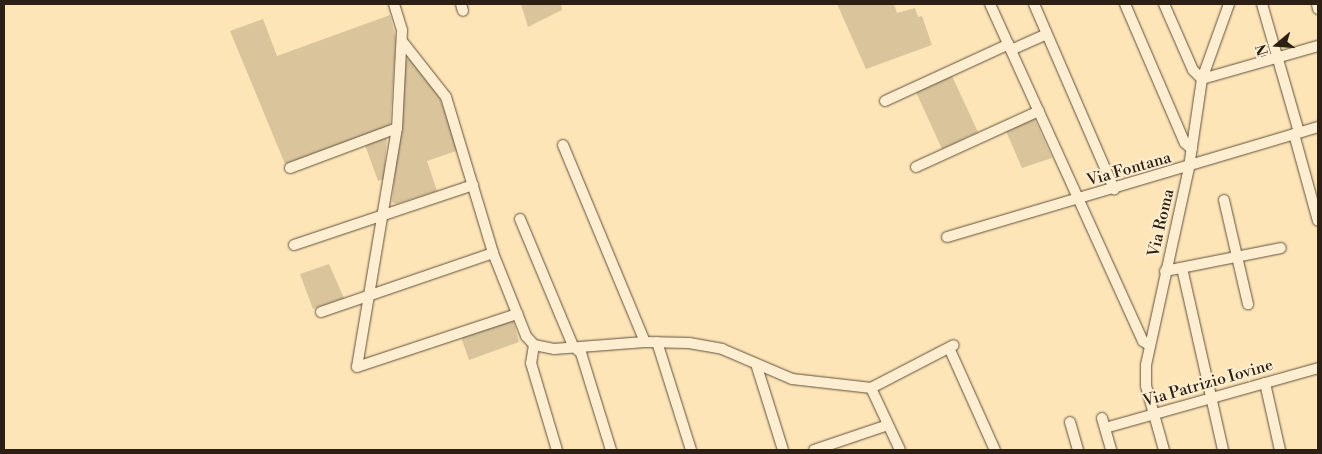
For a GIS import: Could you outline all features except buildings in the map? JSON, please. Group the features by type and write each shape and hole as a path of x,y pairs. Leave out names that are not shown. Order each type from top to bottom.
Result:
{"street":[{"path":"394,4 402,41 397,128 357,367 517,314"},
{"path":"990,4 1077,199 1149,345"},
{"path":"1034,4 1114,189"},
{"path":"1125,4 1185,143 1192,149"},
{"path":"1164,4 1193,70 1202,79 1318,46"},
{"path":"1262,4 1279,57 1318,221"},
{"path":"1317,4 1318,9"},
{"name":"Via Roma","path":"1164,450 1145,375 1149,345 1189,167 1202,79 1226,6"},
{"path":"885,101 1010,47 1047,34"},
{"path":"402,41 446,97 493,253 517,314 534,345 531,363 557,450"},
{"path":"916,167 1039,111"},
{"name":"Via Fontana","path":"947,237 1189,167 1318,127"},
{"path":"290,168 397,128"},
{"path":"563,145 645,342"},
{"path":"294,245 384,213 473,185"},
{"path":"1224,200 1248,304"},
{"path":"520,219 573,346 580,353 611,450"},
{"path":"1165,271 1281,248"},
{"path":"321,312 493,253"},
{"path":"1182,268 1213,397 1223,450"},
{"path":"657,342 691,450"},
{"path":"534,345 554,349 573,346 657,342 722,349 757,367 792,379 871,388 952,347 995,450"},
{"path":"757,367 782,450"},
{"name":"Via Patrizio Iovine","path":"1111,450 1104,423 1154,414 1318,368"},
{"path":"1265,383 1280,450"},
{"path":"871,388 900,450"},
{"path":"1070,422 1078,450"},
{"path":"814,450 888,425"}],"shaded area":[{"path":"521,4 561,4 562,10 528,27"},
{"path":"837,4 894,4 897,13 915,8 918,17 922,16 932,45 866,69"},
{"path":"390,15 396,39 390,126 285,164 230,31 263,19 277,56"},
{"path":"410,59 438,94 459,150 427,161 437,191 396,204 392,202 406,60"},
{"path":"952,76 978,132 942,149 916,92"},
{"path":"1034,118 1052,158 1022,168 1006,131"},
{"path":"387,136 384,179 378,181 365,145"},
{"path":"329,264 344,298 313,309 300,274"},
{"path":"513,320 519,342 469,360 461,337"}]}
